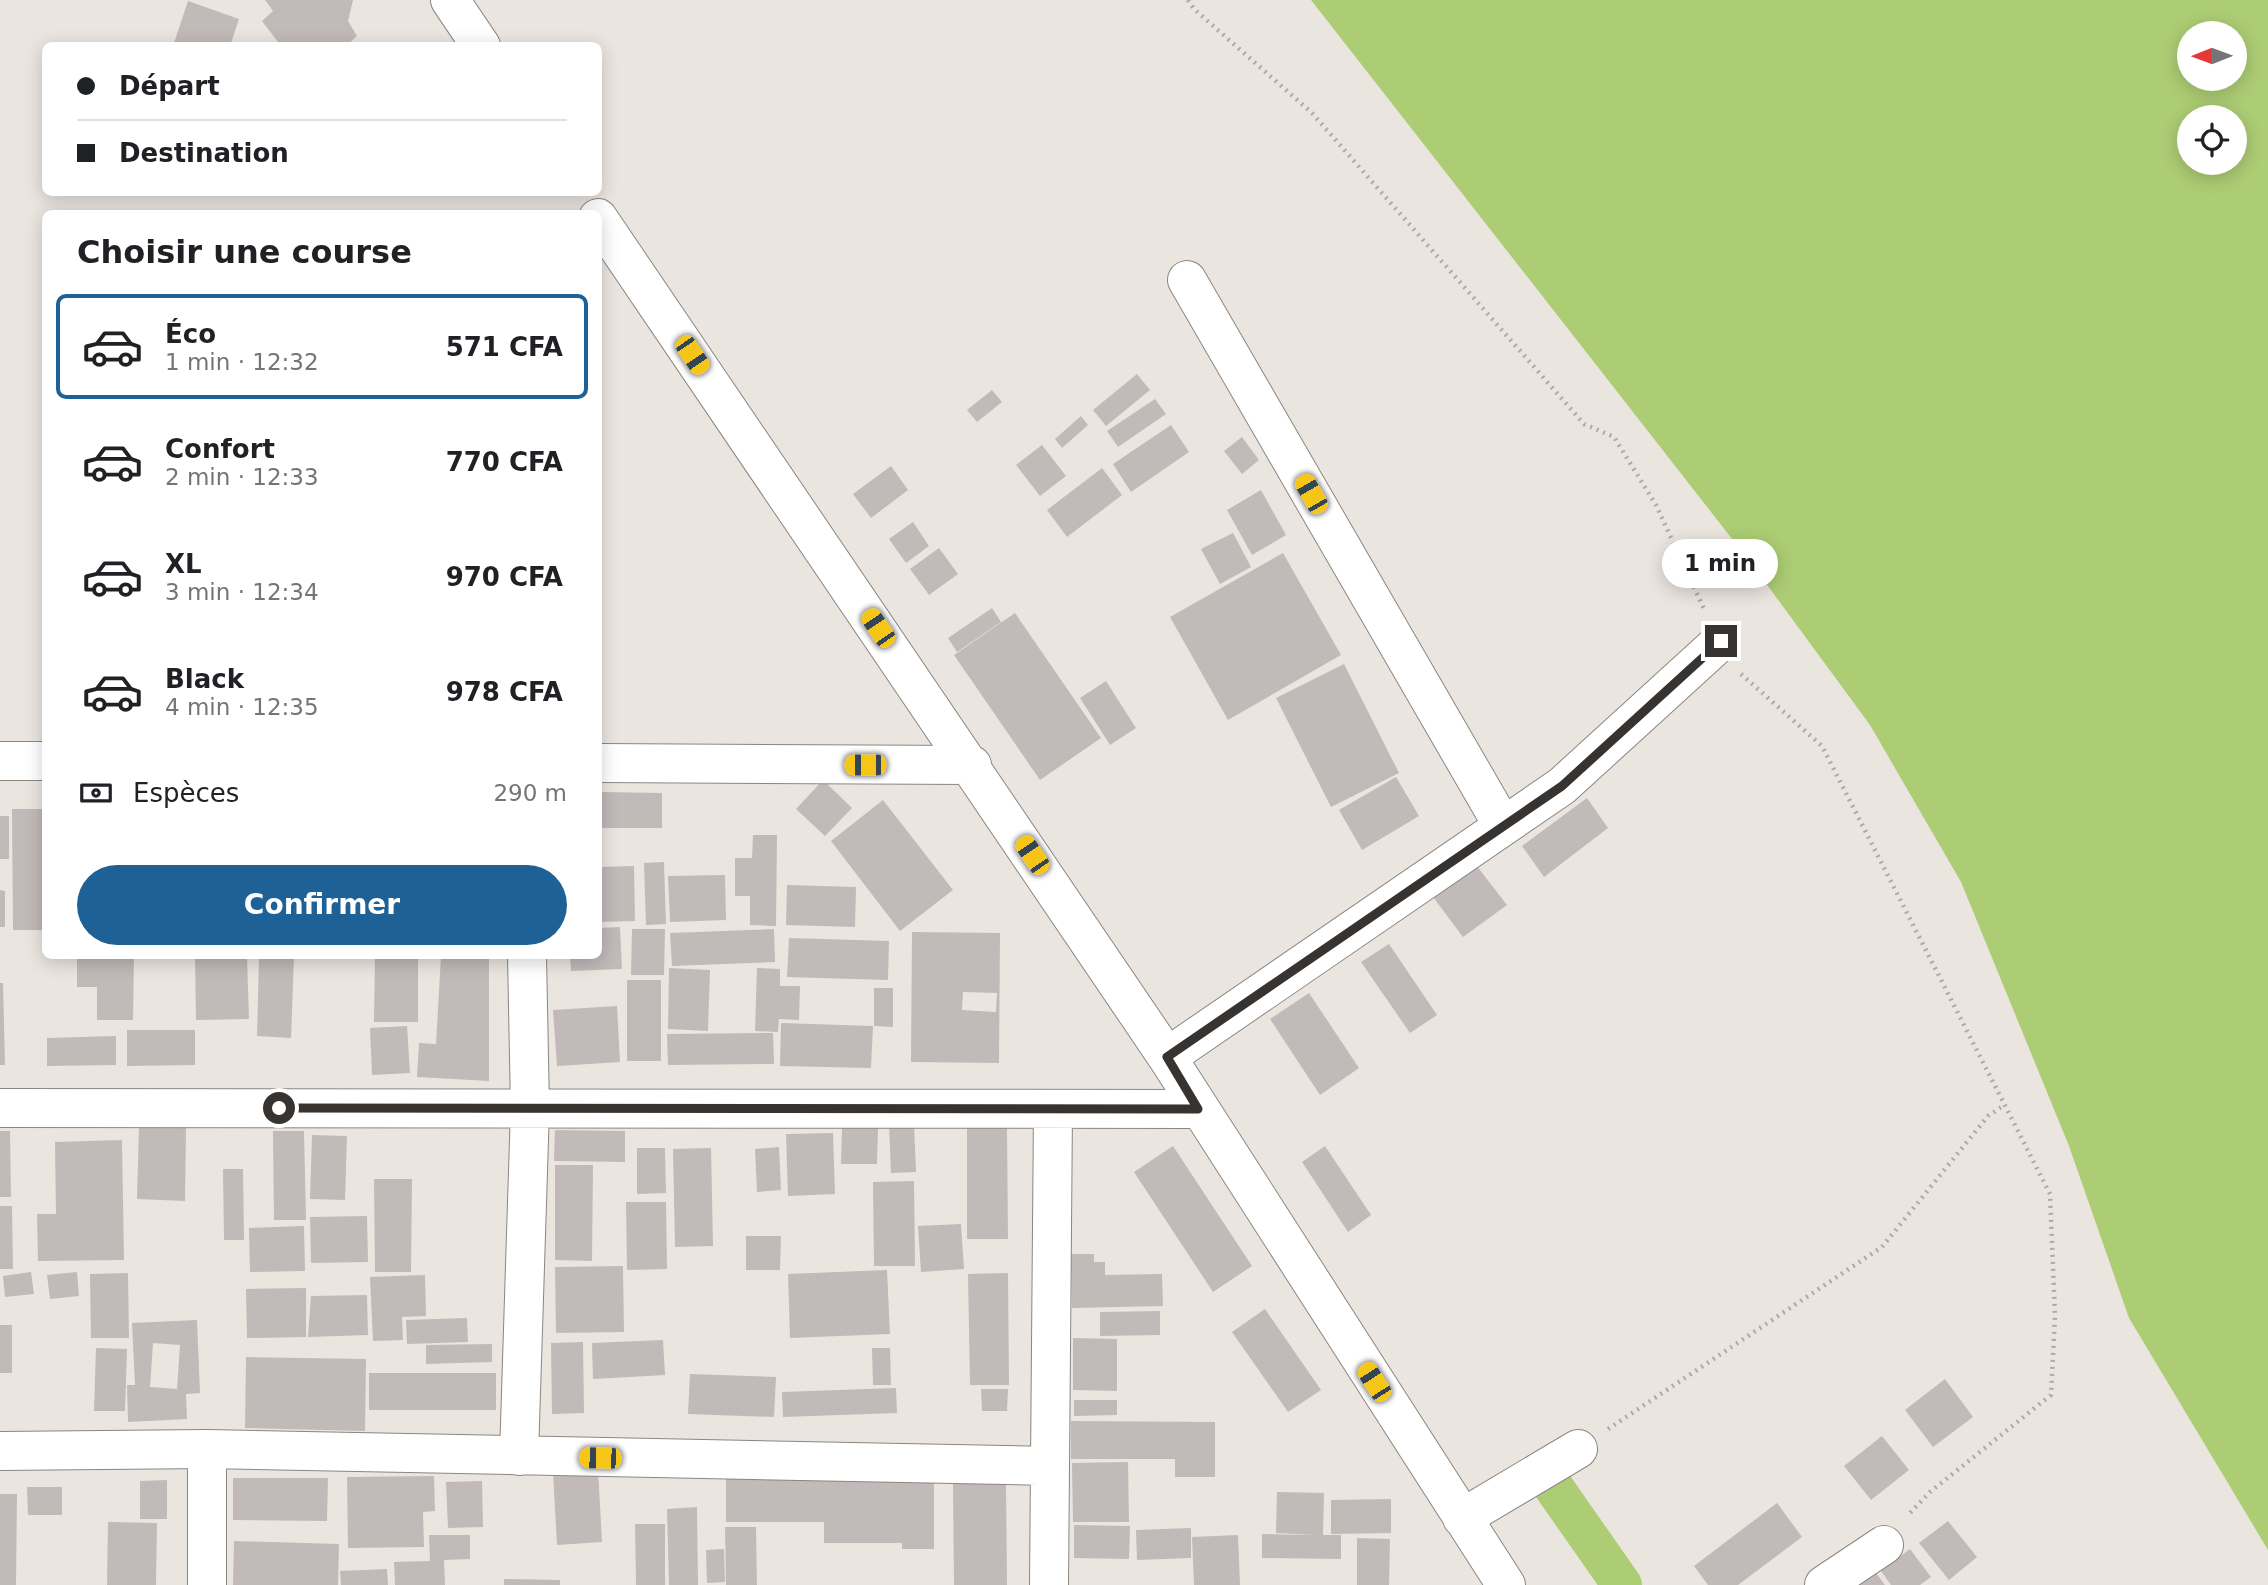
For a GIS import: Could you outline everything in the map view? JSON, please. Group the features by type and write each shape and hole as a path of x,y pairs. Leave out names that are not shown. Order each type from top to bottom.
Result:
{"street":[{"path":"450,0 478,42"},
{"path":"602,224 972,765 1167,1057 1506,1585"},
{"path":"1187,280 1503,826"},
{"path":"1167,1057 1562,786 1721,641"},
{"path":"0,761 42,761"},
{"path":"602,763 972,765"},
{"path":"519,1456 530,1108 527,959"},
{"path":"0,1108 1198,1109"},
{"path":"1049,1585 1053,1109"},
{"path":"0,1451 207,1449 1050,1466"},
{"path":"207,1449 207,1585"},
{"path":"1462,1518 1578,1449"},
{"path":"1824,1585 1880,1547"}],"path":[{"path":"1188,0 1194,9 1312,113 1584,424 1614,437 1656,505 1734,668 1822,747 2050,1194 2055,1315 2051,1395 1930,1492 1880,1547"},
{"path":"1578,1449 1882,1247 1988,1116 2003,1106"}],"shaded area":[{"path":"1311,0 2268,0 2268,1550 2129,1318 2069,1146 1961,882 1870,725 1754,567"}],"building":[{"path":"265,0 353,0 348,21 357,36 350,42 278,42 262,21 273,11"},
{"path":"188,1 239,19 231,42 174,42"},
{"path":"1137,374 1150,390 1106,426 1093,410"},
{"path":"992,390 1002,402 977,422 967,410"},
{"path":"1155,399 1166,414 1118,447 1107,431"},
{"path":"1081,416 1088,425 1062,448 1055,439"},
{"path":"1171,425 1189,452 1131,492 1113,464"},
{"path":"1242,437 1259,460 1242,474 1224,451"},
{"path":"1042,445 1066,476 1040,496 1016,465"},
{"path":"891,466 908,490 871,518 853,494"},
{"path":"1102,468 1122,495 1067,537 1047,510"},
{"path":"1261,490 1286,535 1252,555 1227,510"},
{"path":"913,522 929,546 906,563 889,539"},
{"path":"1233,533 1251,567 1220,584 1201,549"},
{"path":"939,548 958,574 929,595 910,569"},
{"path":"1283,553 1341,655 1228,720 1170,617"},
{"path":"992,608 1001,622 957,652 948,638"},
{"path":"1015,613 1101,738 1040,780 954,655"},
{"path":"1344,664 1399,773 1331,807 1276,698"},
{"path":"1106,681 1136,728 1110,745 1080,698"},
{"path":"1396,777 1419,816 1362,850 1339,810"},
{"path":"823,780 852,808 825,836 796,809"},
{"path":"602,792 662,793 662,828 602,828"},
{"path":"1587,798 1608,828 1544,877 1522,846"},
{"path":"883,800 953,890 900,931 831,841"},
{"path":"12,809 42,809 42,930 13,930"},
{"path":"0,816 9,816 9,859 0,859"},
{"path":"753,835 777,835 776,926 750,925 750,896 735,896 735,858 752,858"},
{"path":"1473,861 1507,905 1463,937 1430,893"},
{"path":"664,862 666,924 646,925 644,863"},
{"path":"634,866 635,921 602,922 602,867"},
{"path":"725,875 726,920 670,922 668,876"},
{"path":"787,885 856,887 855,927 786,925"},
{"path":"0,890 5,891 5,927 0,927"},
{"path":"620,927 622,969 571,971 570,959 602,959 602,928"},
{"path":"632,929 665,929 664,975 631,975"},
{"path":"774,929 775,962 672,966 670,933"},
{"path":"912,932 1000,933 999,1063 911,1062","holes":["963,992 997,993 996,1012 962,1010"]},
{"path":"789,938 889,941 888,980 787,977"},
{"path":"1389,944 1437,1015 1410,1033 1361,962"},
{"path":"77,959 134,959 133,1020 97,1020 97,987 77,987"},
{"path":"195,959 247,959 249,1019 196,1020"},
{"path":"259,959 294,959 291,1038 257,1036"},
{"path":"375,959 418,959 418,1022 374,1022"},
{"path":"441,959 489,959 489,1081 417,1077 419,1043 436,1044"},
{"path":"669,968 710,970 708,1031 668,1029"},
{"path":"757,968 780,969 780,986 800,986 799,1020 779,1019 778,1032 755,1031"},
{"path":"627,980 661,980 661,1061 627,1061"},
{"path":"0,983 3,983 5,1065 0,1065"},
{"path":"874,988 893,988 893,1027 874,1026"},
{"path":"1309,993 1359,1068 1320,1095 1270,1019"},
{"path":"617,1006 620,1062 557,1066 553,1010"},
{"path":"781,1023 873,1026 871,1068 780,1066"},
{"path":"407,1026 410,1073 372,1075 370,1028"},
{"path":"127,1030 195,1030 195,1065 127,1066"},
{"path":"773,1033 774,1064 668,1065 667,1034"},
{"path":"116,1036 116,1065 47,1066 47,1038"},
{"path":"914,1124 916,1172 891,1173 889,1125"},
{"path":"139,1126 186,1128 185,1201 137,1199"},
{"path":"967,1126 1007,1126 1008,1239 967,1239"},
{"path":"842,1128 878,1128 877,1164 841,1164"},
{"path":"555,1130 625,1131 625,1162 554,1161"},
{"path":"0,1131 10,1131 11,1197 0,1197"},
{"path":"273,1131 304,1131 306,1220 274,1220"},
{"path":"833,1133 835,1194 788,1196 786,1134"},
{"path":"312,1135 347,1136 345,1200 310,1199"},
{"path":"122,1140 124,1260 38,1261 37,1214 56,1214 55,1142"},
{"path":"1173,1146 1252,1266 1213,1292 1134,1172"},
{"path":"1325,1146 1371,1215 1348,1232 1302,1162"},
{"path":"779,1147 781,1190 757,1192 755,1149"},
{"path":"637,1148 665,1148 666,1193 637,1194"},
{"path":"711,1148 713,1246 675,1247 673,1149"},
{"path":"555,1165 593,1165 592,1261 555,1260"},
{"path":"223,1169 243,1169 244,1240 224,1240"},
{"path":"374,1179 412,1179 411,1272 375,1272"},
{"path":"914,1181 915,1266 874,1266 873,1182"},
{"path":"626,1202 666,1202 667,1269 627,1270"},
{"path":"0,1206 12,1206 13,1269 0,1269"},
{"path":"367,1216 368,1262 311,1263 310,1217"},
{"path":"961,1224 964,1269 921,1272 918,1226"},
{"path":"304,1226 305,1271 250,1272 249,1228"},
{"path":"746,1236 781,1236 780,1270 746,1270"},
{"path":"1071,1254 1094,1254 1094,1262 1105,1262 1105,1275 1162,1274 1163,1306 1072,1308"},
{"path":"623,1266 624,1332 556,1333 555,1267"},
{"path":"887,1270 890,1334 790,1338 788,1274"},
{"path":"31,1272 34,1294 5,1297 3,1276"},
{"path":"77,1272 79,1296 50,1299 47,1275"},
{"path":"128,1273 129,1338 91,1338 90,1274"},
{"path":"1008,1273 1009,1385 970,1385 968,1274"},
{"path":"425,1275 426,1316 402,1317 403,1340 373,1341 370,1277"},
{"path":"306,1288 306,1337 247,1338 246,1289"},
{"path":"367,1295 368,1335 308,1337 311,1296"},
{"path":"1265,1309 1321,1390 1288,1412 1232,1332"},
{"path":"1160,1311 1160,1335 1100,1336 1100,1312"},
{"path":"467,1318 468,1342 407,1344 406,1320"},
{"path":"197,1320 200,1393 186,1394 187,1419 128,1422 127,1385 135,1385 132,1323","holes":["153,1343 180,1345 177,1389 150,1387"]},
{"path":"0,1325 12,1325 12,1373 0,1373"},
{"path":"1073,1338 1117,1339 1117,1391 1073,1390"},
{"path":"663,1340 665,1375 593,1379 592,1343"},
{"path":"583,1342 584,1413 552,1414 551,1343"},
{"path":"492,1344 492,1362 426,1364 426,1345"},
{"path":"96,1348 127,1349 125,1411 94,1411"},
{"path":"872,1348 890,1348 891,1385 873,1385"},
{"path":"246,1357 366,1359 365,1431 245,1428"},
{"path":"369,1373 496,1373 496,1410 369,1410"},
{"path":"690,1374 776,1377 774,1417 688,1414"},
{"path":"1945,1379 1973,1417 1933,1447 1905,1410"},
{"path":"896,1388 897,1413 783,1417 782,1392"},
{"path":"981,1389 1008,1389 1007,1411 982,1411"},
{"path":"1074,1400 1117,1400 1117,1415 1074,1416"},
{"path":"1071,1421 1215,1422 1215,1477 1175,1477 1175,1459 1071,1459"},
{"path":"1882,1436 1909,1470 1871,1500 1844,1466"},
{"path":"1128,1462 1129,1522 1073,1522 1072,1463"},
{"path":"598,1469 602,1542 557,1545 553,1472"},
{"path":"434,1476 435,1511 423,1512 424,1547 348,1548 347,1477"},
{"path":"934,1477 934,1549 902,1549 902,1543 824,1543 824,1522 726,1522 726,1479"},
{"path":"233,1478 328,1478 327,1521 233,1520"},
{"path":"167,1480 167,1519 140,1519 140,1481"},
{"path":"482,1481 483,1527 448,1528 446,1482"},
{"path":"1006,1483 1007,1585 954,1585 953,1484"},
{"path":"27,1487 62,1487 62,1515 28,1515"},
{"path":"1277,1492 1324,1493 1323,1535 1341,1535 1341,1559 1262,1558 1262,1534 1316,1535 1276,1533"},
{"path":"0,1494 17,1494 16,1585 0,1585"},
{"path":"1391,1499 1391,1533 1331,1534 1331,1500"},
{"path":"1777,1503 1802,1537 1738,1585 1708,1585 1694,1566"},
{"path":"697,1507 698,1585 669,1585 667,1509"},
{"path":"1948,1521 1977,1557 1949,1580 1919,1543"},
{"path":"108,1522 157,1523 156,1585 107,1585"},
{"path":"635,1524 665,1524 665,1585 636,1585"},
{"path":"1074,1525 1130,1526 1129,1559 1074,1558"},
{"path":"725,1527 756,1527 757,1585 726,1585"},
{"path":"1191,1528 1191,1558 1137,1560 1136,1530"},
{"path":"429,1535 470,1535 470,1559 444,1560 445,1585 395,1585 394,1562 430,1561"},
{"path":"1238,1535 1240,1585 1194,1585 1192,1537"},
{"path":"1357,1538 1390,1539 1389,1585 1357,1585"},
{"path":"234,1541 339,1544 338,1585 233,1585"},
{"path":"724,1549 725,1582 707,1583 706,1550"},
{"path":"1910,1549 1931,1577 1920,1585 1891,1585 1881,1571"},
{"path":"1870,1565 1885,1585 1860,1585 1854,1577"},
{"path":"387,1569 388,1585 341,1585 340,1571"},
{"path":"504,1579 560,1580 560,1585 504,1585"}],"waterway":[{"path":"1550,1482 1622,1585"}],"route":[{"path":"279,1108 1198,1109 1167,1057 1562,786 1721,641"}]}
